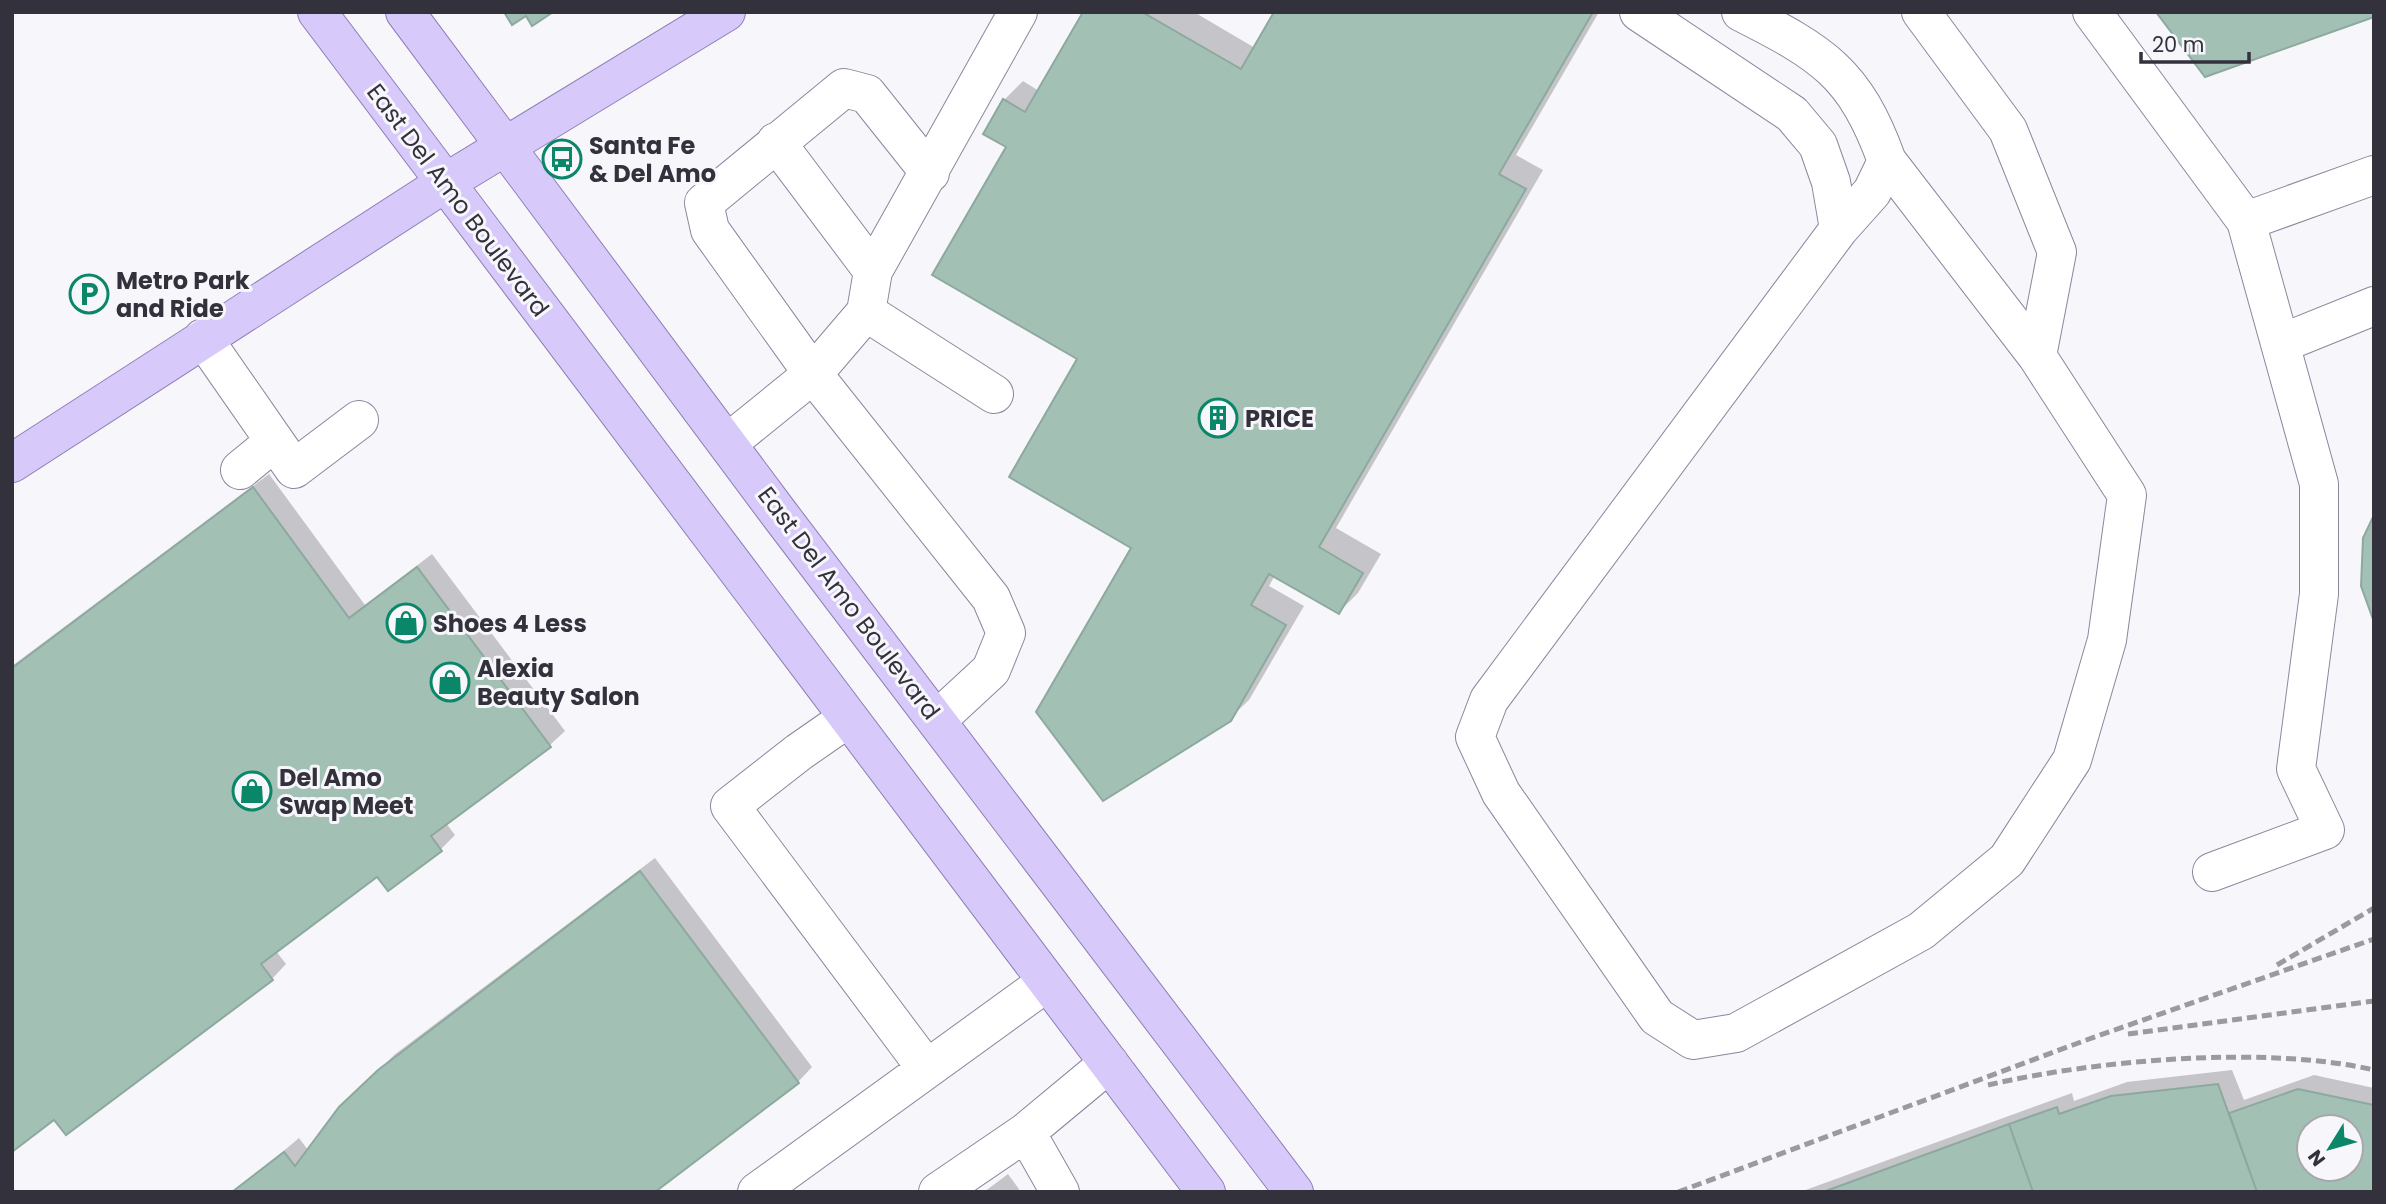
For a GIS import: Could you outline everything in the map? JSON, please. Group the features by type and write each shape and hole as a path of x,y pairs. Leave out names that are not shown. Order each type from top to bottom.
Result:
{"main road":[{"name":"East Del Amo Boulevard","path":"317,12 1206,1192"},
{"name":"East Del Amo Boulevard","path":"405,12 729,442 780,514 1294,1192"},
{"path":"12,463 445,183 711,16"}],"lane":[{"path":"729,442 813,374 866,312 873,271 1018,12"},
{"path":"1639,12 1792,114 1818,145 1831,182 1839,229"},
{"path":"1741,12 1829,63 1856,92 1887,161 2037,356 2127,495 2107,640 2072,760 2007,860 1921,931 1736,1033 1693,1040 1657,1017 1501,793 1475,737 1489,700 1839,229 1872,192 1887,161"},
{"path":"1921,12 2008,130 2057,252 2037,356"},
{"path":"2092,12 2246,221 2319,484 2319,594 2296,769 2325,830 2212,872"},
{"path":"930,173 867,94 844,88 704,203 710,230 813,374 991,598 1006,633 990,670 938,719"},
{"path":"776,142 873,271"},
{"path":"2246,221 2374,175"},
{"path":"2280,344 2374,306"},
{"path":"866,312 994,394"},
{"path":"203,338 273,443 294,469 359,419"},
{"path":"240,470 273,443"},
{"path":"848,718 730,806 926,1068"},
{"path":"757,1192 1047,982"},
{"path":"938,1192 1026,1132 1109,1063"},
{"path":"1026,1132 1060,1192"}],"building":[{"path":"504,12 553,12 532,26 526,16 512,25"},
{"name":"PRICE","path":"1083,12 1142,12 1241,69 1274,12 1593,12 1499,174 1526,189 1319,547 1363,573 1339,614 1269,574 1251,605 1286,625 1231,721 1103,801 1036,712 1131,548 1009,477 1077,359 932,275 1006,147 983,134 1003,99 1025,112"},
{"path":"2156,12 2374,12 2374,17 2205,77"},
{"name":"Del Amo Swap Meet","path":"253,487 349,618 417,567 551,747 431,836 442,851 388,891 377,877 261,964 273,980 66,1135 54,1120 12,1152 12,668"},
{"path":"2374,515 2374,622 2361,586 2363,538"},
{"path":"640,871 799,1083 655,1192 232,1192 284,1152 295,1166 339,1107 378,1070"},
{"path":"2218,1084 2257,1192 2033,1192 2009,1124 2057,1107 2059,1114 2111,1096"},
{"path":"2298,1089 2374,1105 2374,1192 2257,1192 2229,1113"},
{"path":"2009,1124 2033,1192 1823,1192"}],"railway":[{"path":"2277,965 2374,908"},
{"path":"1678,1192 2089,1039 2374,939"},
{"path":"2128,1034 2374,1001"},
{"path":"1988,1085 2079,1069 2181,1059 2283,1058 2331,1062 2374,1070"}],"place":[{"name":"Santa Fe & Del Amo","path":"562,159"},
{"name":"Metro Park and Ride","path":"89,294"},
{"name":"PRICE","path":"1218,418"},
{"name":"Shoes 4 Less","path":"406,623"},
{"name":"Alexia Beauty Salon","path":"450,682"},
{"name":"Del Amo Swap Meet","path":"252,791"}]}
